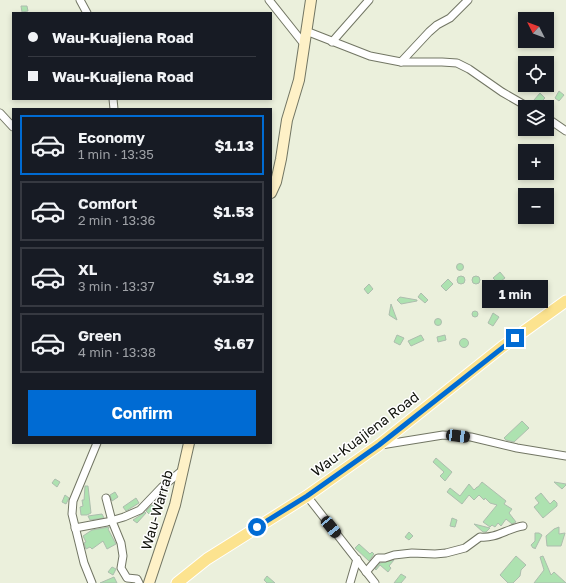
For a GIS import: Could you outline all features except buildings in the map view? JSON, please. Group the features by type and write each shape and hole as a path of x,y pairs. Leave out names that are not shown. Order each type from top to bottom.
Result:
{"main road":[{"path":"272,191 276,182 281,159 287,120 299,80 312,0"},
{"name":"Wau-Kuajiena Road","path":"177,583 207,559 307,496 379,445 502,347 566,301"},
{"name":"Wau-Warrab","path":"149,583 173,512 189,444"}],"street":[{"path":"80,0 86,12"},
{"path":"269,0 304,44"},
{"path":"332,42 369,0"},
{"path":"401,62 429,32 437,25 450,18 468,0"},
{"path":"306,31 370,56 401,62 457,63 469,69 518,101"},
{"path":"0,114 12,126"},
{"path":"554,123 566,131"},
{"path":"379,445 443,435 471,437 517,448 566,456"},
{"path":"92,583 84,563 72,514 73,501 97,444"},
{"path":"75,528 112,521 140,510 162,487 184,469"},
{"path":"307,496 375,583"},
{"path":"106,498 112,521 121,543 123,556 122,568 125,576 127,578 138,579 139,583"},
{"path":"366,572 378,558 412,553 446,553 465,548 480,537 488,538 514,527 523,526"},
{"path":"350,583 357,559"}],"route":[{"path":"257,527 307,496 379,445 515,338"}]}
